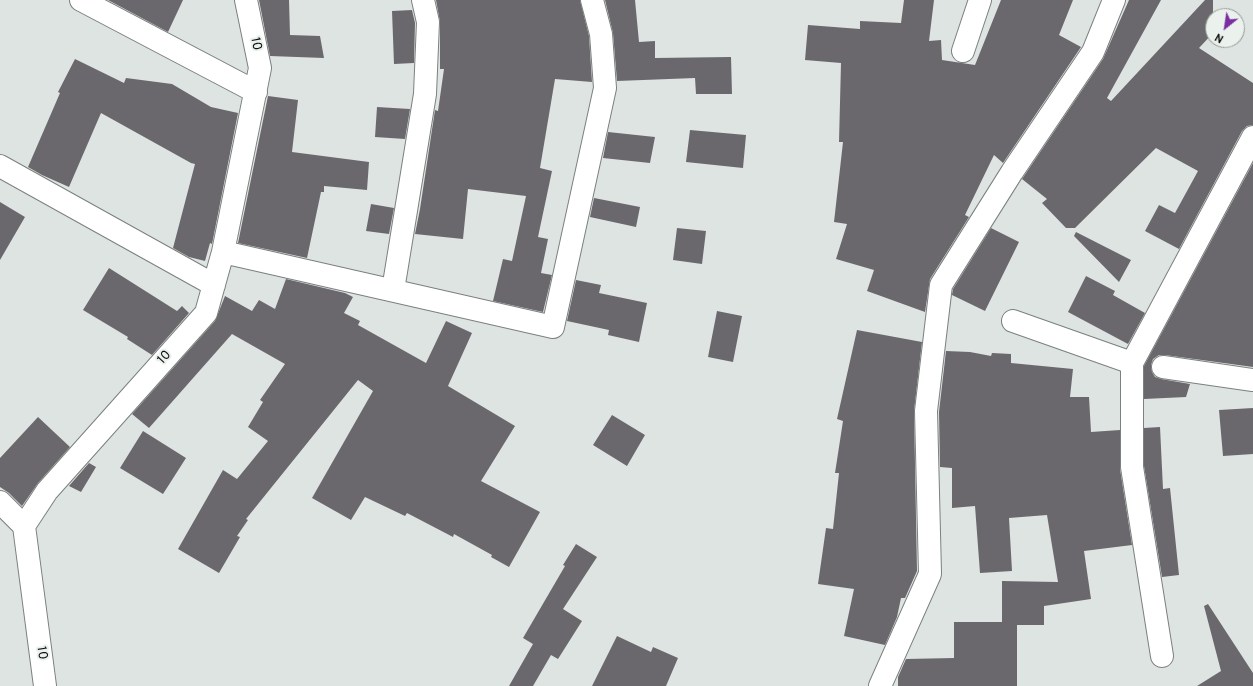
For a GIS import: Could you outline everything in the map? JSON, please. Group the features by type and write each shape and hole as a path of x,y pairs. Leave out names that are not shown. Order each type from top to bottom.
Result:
{"street":[{"path":"81,0 256,92"},
{"name":"10","path":"45,686 24,526 47,491 206,313 223,252 260,68 246,0"},
{"path":"393,290 425,94 428,22 423,0"},
{"path":"223,252 553,327 605,88 601,34 592,0"},
{"path":"963,51 980,0"},
{"path":"880,686 930,574 926,411 941,285 1012,172 1093,52 1114,0"},
{"path":"1162,656 1132,467 1132,363 1253,137"},
{"path":"0,166 214,285"},
{"path":"1013,321 1132,363"},
{"path":"1163,367 1253,380"},
{"path":"0,502 24,526"}],"building":[{"path":"108,0 183,0 168,32"},
{"path":"259,0 289,0 290,35 320,36 324,58 270,56"},
{"path":"436,0 580,0 589,36 592,82 555,79 540,168 552,171 538,237 548,239 541,273 552,275 543,312 493,301 503,259 512,261 526,196 468,189 463,239 415,234 435,110 438,111 444,69 440,69 440,22"},
{"path":"605,0 635,0 639,42 655,41 655,58 731,57 732,94 696,94 695,78 617,81 613,33"},
{"path":"904,0 934,0 929,41 941,40 942,60 975,65 1001,0 1073,0 1059,35 1081,47 1003,163 994,155 965,215 969,217 930,279 925,312 867,291 874,270 836,259 847,224 834,222 843,142 839,142 841,63 805,60 808,25 860,29 860,21 901,23"},
{"path":"1129,0 1161,0 1107,98 1111,101 1205,0 1213,0 1213,8 1205,8 1205,42 1199,48 1253,83 1253,125 1247,126 1242,131 1179,249 1145,231 1159,205 1175,213 1198,171 1156,148 1075,228 1066,228 1042,203 1047,199 1022,179 1103,59"},
{"path":"412,10 415,23 414,63 394,64 392,11"},
{"path":"75,59 124,83 126,78 172,84 211,107 238,113 212,244 210,243 205,261 189,257 173,248 195,164 101,113 69,187 28,167 60,93 58,92"},
{"path":"268,96 298,100 292,152 369,162 367,190 324,186 324,192 321,192 307,258 238,243"},
{"path":"377,107 410,109 405,139 375,137"},
{"path":"690,130 746,135 743,168 686,162"},
{"path":"608,132 655,137 650,163 603,158"},
{"path":"1253,163 1253,367 1159,355 1153,359 1151,365 1152,372 1155,377 1190,384 1186,397 1144,399 1144,366"},
{"path":"594,198 640,207 636,227 590,217"},
{"path":"0,202 25,217 0,260"},
{"path":"371,204 394,208 389,234 366,231"},
{"path":"677,228 706,231 702,264 673,260"},
{"path":"991,228 1019,242 985,311 952,295 953,289"},
{"path":"1076,232 1131,260 1119,282 1074,236"},
{"path":"109,268 177,311 182,306 189,313 152,355 127,339 128,337 83,310"},
{"path":"1086,276 1115,291 1113,295 1145,313 1128,344 1068,312"},
{"path":"286,279 345,293 353,297 344,313 360,321 358,325 426,363 446,321 472,333 448,386 515,426 481,481 540,512 509,567 491,557 492,555 454,534 453,537 407,513 405,516 365,497 351,520 312,498 373,391 358,380 246,519 248,520 237,536 240,537 219,573 178,549 223,470 237,479 268,441 248,427 263,402 260,400 285,364 232,334 149,428 132,414 215,321 225,296 252,311 259,300 275,309"},
{"path":"576,280 601,285 599,293 647,303 639,342 608,335 609,330 567,321"},
{"path":"717,311 742,316 733,362 708,357"},
{"path":"857,330 922,342 914,411 917,571 905,598 901,598 897,617 885,645 844,636 854,589 818,584 826,528 833,529 839,473 835,473 843,421 837,419"},
{"path":"946,351 970,352 991,356 992,353 1011,354 1011,363 1073,369 1070,397 1089,397 1091,432 1120,430 1120,469 1132,545 1084,551 1091,599 1044,606 1044,625 1017,625 1017,686 898,686 898,677 906,659 954,658 954,622 1002,622 1002,581 1058,582 1047,515 1009,518 1012,571 980,573 975,506 952,508 952,468 940,467 939,412"},
{"path":"1253,408 1253,454 1223,456 1219,410"},
{"path":"612,415 645,435 627,466 593,445"},
{"path":"38,417 70,447 38,483 22,506 9,493 0,487 0,458"},
{"path":"1160,427 1163,489 1170,488 1179,575 1162,577 1144,466 1144,428"},
{"path":"143,431 186,458 163,494 120,468"},
{"path":"89,463 96,467 81,492 69,486"},
{"path":"576,544 597,557 563,609 582,621 558,659 551,655 533,686 509,686 533,644 523,638 565,566 563,565"},
{"path":"1208,604 1253,673 1253,686 1197,686 1221,671 1204,606"},
{"path":"617,636 651,652 653,647 678,658 666,686 592,686"}]}
